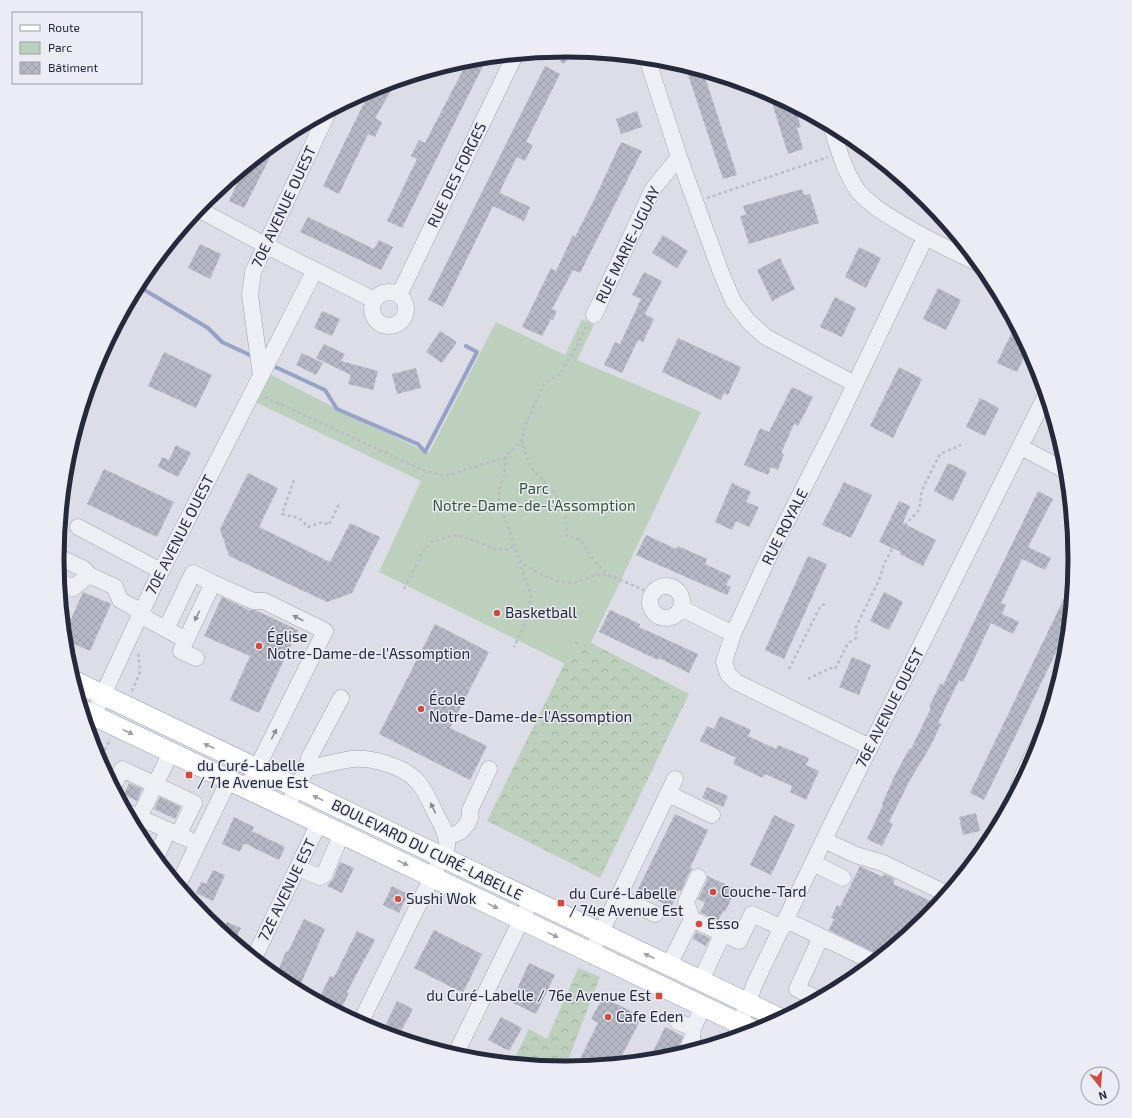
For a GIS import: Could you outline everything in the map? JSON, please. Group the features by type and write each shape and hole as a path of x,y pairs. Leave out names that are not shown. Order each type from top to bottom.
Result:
{"main road":[{"name":"BOULEVARD DU CURÉ-LABELLE","path":"80,684 775,1015"},
{"name":"BOULEVARD DU CURÉ-LABELLE","path":"90,718 171,752 247,788 704,1007 740,1029"}],"street":[{"name":"RUE DES FORGES","path":"399,295 513,60"},
{"path":"649,64 679,157 720,270 733,301 748,321 766,337 855,384"},
{"name":"70E AVENUE OUEST","path":"261,376 250,295 253,272 325,119"},
{"path":"834,135 848,172 859,191 881,212 925,238 968,258"},
{"name":"RUE MARIE-UGUAY","path":"594,315 653,189 679,157"},
{"path":"204,212 374,300"},
{"name":"RUE ROYALE","path":"870,747 736,682 728,674 724,662 733,634 770,554 855,384 925,238"},
{"name":"70E AVENUE OUEST","path":"89,715 103,695 161,570 315,270"},
{"path":"394,292 403,298 406,304 406,313 395,325 384,325 374,318 372,305 374,300 382,293 394,292"},
{"name":"76E AVENUE OUEST","path":"744,1028 748,1003 755,983 870,747 1042,402"},
{"path":"1021,447 1059,467"},
{"path":"78,527 161,570"},
{"path":"64,559 84,569 89,575 115,587 120,600 133,607 149,620 186,640"},
{"path":"166,629 193,573 253,601 264,601 325,631 247,788"},
{"path":"65,584 74,588 89,575"},
{"path":"196,658 181,651 213,583"},
{"path":"660,587 671,587 678,592 681,597 680,608 677,613 667,618 656,615 650,605 652,594 660,587"},
{"path":"680,608 733,634"},
{"path":"287,808 307,768 309,758 341,698"},
{"path":"134,814 155,785 171,752"},
{"path":"307,768 345,760 362,759 383,763 404,771 420,785 446,838 447,847 363,1018"},
{"path":"116,781 122,769 194,803 159,852"},
{"path":"446,838 464,829 470,818 470,810 489,769"},
{"path":"591,953 676,779"},
{"path":"180,880 229,780"},
{"path":"669,794 712,815"},
{"path":"135,816 198,844"},
{"name":"72E AVENUE EST","path":"256,954 319,823"},
{"path":"298,868 320,877 324,875 342,834"},
{"path":"824,840 853,854 882,872"},
{"path":"813,863 841,877 853,854"},
{"path":"853,854 883,863 942,891"},
{"path":"669,965 692,919 686,902 698,877"},
{"path":"619,897 655,914"},
{"path":"458,1049 531,900"},
{"path":"692,919 739,941 752,914 821,937 869,959"},
{"path":"700,980 723,933"},
{"path":"812,996 797,989 821,937"},
{"path":"689,1046 692,1039 693,1028 704,1007"},
{"path":"678,1022 693,1028"}],"path":[{"path":"696,202 854,148"},
{"path":"594,315 584,329 572,355 560,374 544,384 526,424 522,440 527,459 534,471 564,505 567,536 580,540 593,559 609,576"},
{"path":"262,395 425,471 445,476 506,457 522,440"},
{"path":"808,679 830,668 835,669 848,643 856,638 856,627 879,580 885,562 906,524 919,510 922,490 940,454 961,445"},
{"path":"506,457 499,500 530,592 531,601 530,609 514,647"},
{"path":"294,480 282,514 299,518 308,527 323,522 329,525 340,502"},
{"path":"404,589 422,553 431,542 454,535 471,539 495,549 506,550 515,546"},
{"path":"519,559 531,569 562,582 575,582 589,576 600,574 609,576 652,594"},
{"path":"789,669 820,607 827,602"},
{"path":"131,693 140,672 140,661"},
{"path":"103,754 110,740"}],"green space":[{"path":"156,270 157,271 129,316 127,315 131,308 149,280"},
{"name":"Parc Notre-Dame-de-l'Assomption","path":"582,319 594,325 577,360 701,412 578,670 379,572 421,481 249,399 264,371 337,409 429,453 496,322 565,355"},
{"path":"578,636 689,694 600,878 487,821"},
{"path":"578,968 600,977 568,1061 514,1058 529,1029 547,1039"}],"building":[{"path":"557,57 571,57 563,64"},
{"path":"484,64 402,228 387,221 417,159 411,156 419,140 425,143 464,68"},
{"path":"545,66 560,74 526,142 533,145 525,161 517,157 500,191 500,193 530,207 524,221 493,206 443,307 428,300"},
{"path":"687,72 705,77 737,175 723,179"},
{"path":"393,88 375,118 382,122 375,137 368,134 339,194 323,186 366,99"},
{"path":"772,101 796,113 801,127 797,128 803,149 788,154"},
{"path":"637,111 642,127 621,134 616,119"},
{"path":"621,142 642,151 580,273 573,270 552,309 557,311 553,320 551,319 542,336 522,327 551,268 556,271 573,235 575,237"},
{"path":"273,152 244,208 229,201 240,178"},
{"path":"802,189 804,195 810,194 819,223 749,244 740,216 746,215 743,206"},
{"path":"308,217 374,249 379,240 393,247 381,270 300,232"},
{"path":"663,235 688,251 677,268 652,253"},
{"path":"200,244 221,254 210,279 188,268"},
{"path":"859,247 881,258 866,288 845,277"},
{"path":"780,258 795,289 772,301 757,270"},
{"path":"644,272 662,281 645,314 654,319 643,342 638,340 622,373 604,365 615,342 620,344 641,299 632,295"},
{"path":"938,288 961,300 946,330 923,319"},
{"path":"835,297 856,308 842,337 820,327"},
{"path":"322,311 340,319 332,336 314,328"},
{"path":"440,331 457,342 442,363 426,352"},
{"path":"1011,334 1016,336 1025,356 1017,372 997,363"},
{"path":"678,338 741,367 728,395 724,393 721,400 662,372"},
{"path":"324,344 345,354 341,361 378,371 373,390 348,384 351,375 316,358"},
{"path":"164,352 212,375 196,408 148,386"},
{"path":"302,353 323,363 316,375 296,365"},
{"path":"899,367 922,379 893,438 870,426"},
{"path":"416,368 421,388 397,394 392,374"},
{"path":"792,387 813,397 798,426 794,424 781,453 784,454 778,470 771,467 768,475 744,465 760,428 769,432"},
{"path":"980,398 999,408 985,436 966,427"},
{"path":"176,445 191,453 178,477 158,467 162,457 169,460"},
{"path":"948,463 967,472 953,501 934,491"},
{"path":"104,469 174,502 157,537 87,504"},
{"path":"248,473 278,488 259,527 330,562 350,523 380,537 352,593 327,602 229,556 220,529"},
{"path":"844,482 872,495 851,538 822,525"},
{"path":"732,483 751,492 746,502 759,507 749,527 736,521 732,530 715,522"},
{"path":"1038,491 1053,499 1028,547 1051,558 1045,570 1022,559 1001,603 1006,605 1002,614 1019,622 1013,634 991,623 963,682 959,680 938,723 941,724 930,747 910,780 889,822 893,824 882,846 867,839 883,805 882,804 894,777 909,749 911,749 931,708 929,707 940,684 943,685"},
{"path":"899,501 910,506 903,523 936,540 923,566 900,554 901,552 879,542"},
{"path":"646,535 676,549 678,546 707,559 705,564 731,576 726,585 731,587 727,595 636,555"},
{"path":"808,556 827,564 784,659 765,650"},
{"path":"83,592 111,604 90,651 71,643 67,617 71,619"},
{"path":"884,592 903,602 889,630 870,621"},
{"path":"1067,592 1061,643 984,800 970,793"},
{"name":"Église Notre-Dame-de-l'Assomption","path":"222,597 249,610 255,610 298,630 259,713 230,700 250,656 204,636"},
{"path":"610,610 640,624 639,627 698,654 689,673 659,658 658,660 599,632"},
{"path":"435,624 489,652 450,728 487,746 470,780 379,734"},
{"path":"852,657 871,665 859,695 839,687"},
{"path":"720,716 751,730 748,736 776,749 778,745 809,758 806,765 819,771 806,800 790,792 792,786 765,774 763,778 733,764 736,758 700,741 707,726 714,729"},
{"path":"129,783 142,789 137,801 124,794"},
{"path":"707,787 728,796 723,807 702,798"},
{"path":"160,797 181,807 175,819 154,809"},
{"path":"976,813 980,831 963,835 959,817"},
{"path":"675,814 708,830 690,868 693,869 689,873 681,891 679,890 671,907 637,891"},
{"path":"774,815 795,825 771,875 750,865"},
{"path":"234,817 254,827 252,831 285,847 279,860 246,844 243,844 240,852 222,844"},
{"path":"340,862 354,868 342,893 327,886 333,879"},
{"path":"860,866 883,877 884,874 895,879 893,884 932,902 921,914 876,954 829,930 834,919 831,918 837,905 840,907"},
{"path":"213,870 225,875 213,901 196,893 201,882 206,884"},
{"path":"707,876 736,889 725,912 723,911 718,921 700,912 705,903 698,899 707,881"},
{"path":"392,886 408,894 399,913 383,905"},
{"path":"304,919 325,929 300,985 278,970 286,951 288,952"},
{"path":"227,922 241,928 236,937 225,927"},
{"path":"434,930 482,954 463,993 414,968"},
{"path":"357,931 375,940 347,992 349,993 342,1008 320,997 330,976 334,977"},
{"path":"696,932 710,938 706,946 693,939"},
{"path":"529,963 555,975 536,1014 511,1002"},
{"path":"603,997 642,1017 621,1058 579,1061 598,1023 591,1019"},
{"path":"397,1001 413,1009 400,1032 385,1027"},
{"path":"501,1017 522,1028 509,1051 488,1040"},
{"path":"665,1027 683,1036 679,1048 652,1053"}],"waterway":[{"path":"143,289 208,328 222,342 254,357"},
{"path":"271,365 325,390 337,409 418,444 425,452 477,352 466,346"}],"place":[{"name":"Basketball","path":"497,613"},
{"name":"Église Notre-Dame-de-l'Assomption","path":"259,646"},
{"name":"École Notre-Dame-de-l'Assomption","path":"421,709"},
{"name":"du Curé-Labelle / 71e Avenue Est","path":"189,775"},
{"name":"Couche-Tard","path":"713,892"},
{"name":"Sushi Wok","path":"398,899"},
{"name":"du Curé-Labelle / 74e Avenue Est","path":"561,903"},
{"name":"Esso","path":"699,924"},
{"name":"du Curé-Labelle / 76e Avenue Est","path":"659,996"},
{"name":"Cafe Eden","path":"608,1017"}]}
